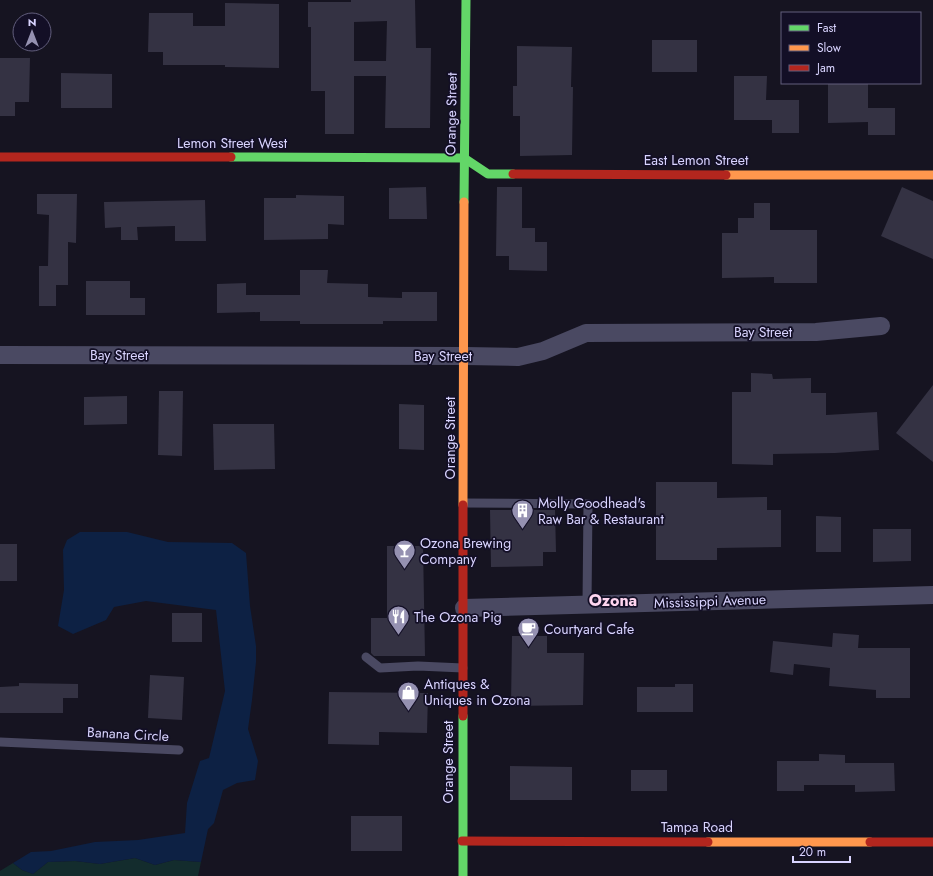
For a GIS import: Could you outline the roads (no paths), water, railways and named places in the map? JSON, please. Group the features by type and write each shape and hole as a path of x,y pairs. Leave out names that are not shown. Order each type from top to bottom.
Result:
{"street":[{"name":"Orange Street","path":"463,876 464,158 466,0"},
{"name":"Lemon Street West","path":"0,157 464,158"},
{"name":"East Lemon Street","path":"464,158 488,174 933,175"},
{"name":"Bay Street","path":"0,355 518,357 543,351 586,333 816,332 881,326"},
{"name":"Mississippi Avenue","path":"464,608 933,595"},
{"name":"Tampa Road","path":"462,841 933,842"}],"lane":[{"path":"464,503 588,504 586,604"},
{"path":"366,657 380,668 418,666 463,668"},
{"name":"Banana Circle","path":"0,742 178,750"}],"water":[{"path":"80,532 127,532 168,542 232,543 246,553 250,606 256,646 256,662 248,729 258,761 255,780 237,783 223,790 214,823 208,829 201,862 174,860 155,865 135,858 100,864 75,861 48,862 33,874 22,870 13,863 31,852 51,851 95,842 138,840 185,833 187,803 200,761 209,758 225,691 216,610 146,601 114,607 106,620 73,634 58,626 64,590 63,550 67,540"}],"place":[{"name":"Molly Goodhead's Raw Bar & Restaurant","path":"523,530"},
{"name":"Ozona Brewing Company","path":"405,570"},
{"name":"The Ozona Pig","path":"398,636"},
{"name":"Courtyard Cafe","path":"529,648"},
{"name":"Antiques & Uniques in Ozona","path":"408,712"}],"district":[{"name":"Ozona","path":"613,600"}]}
